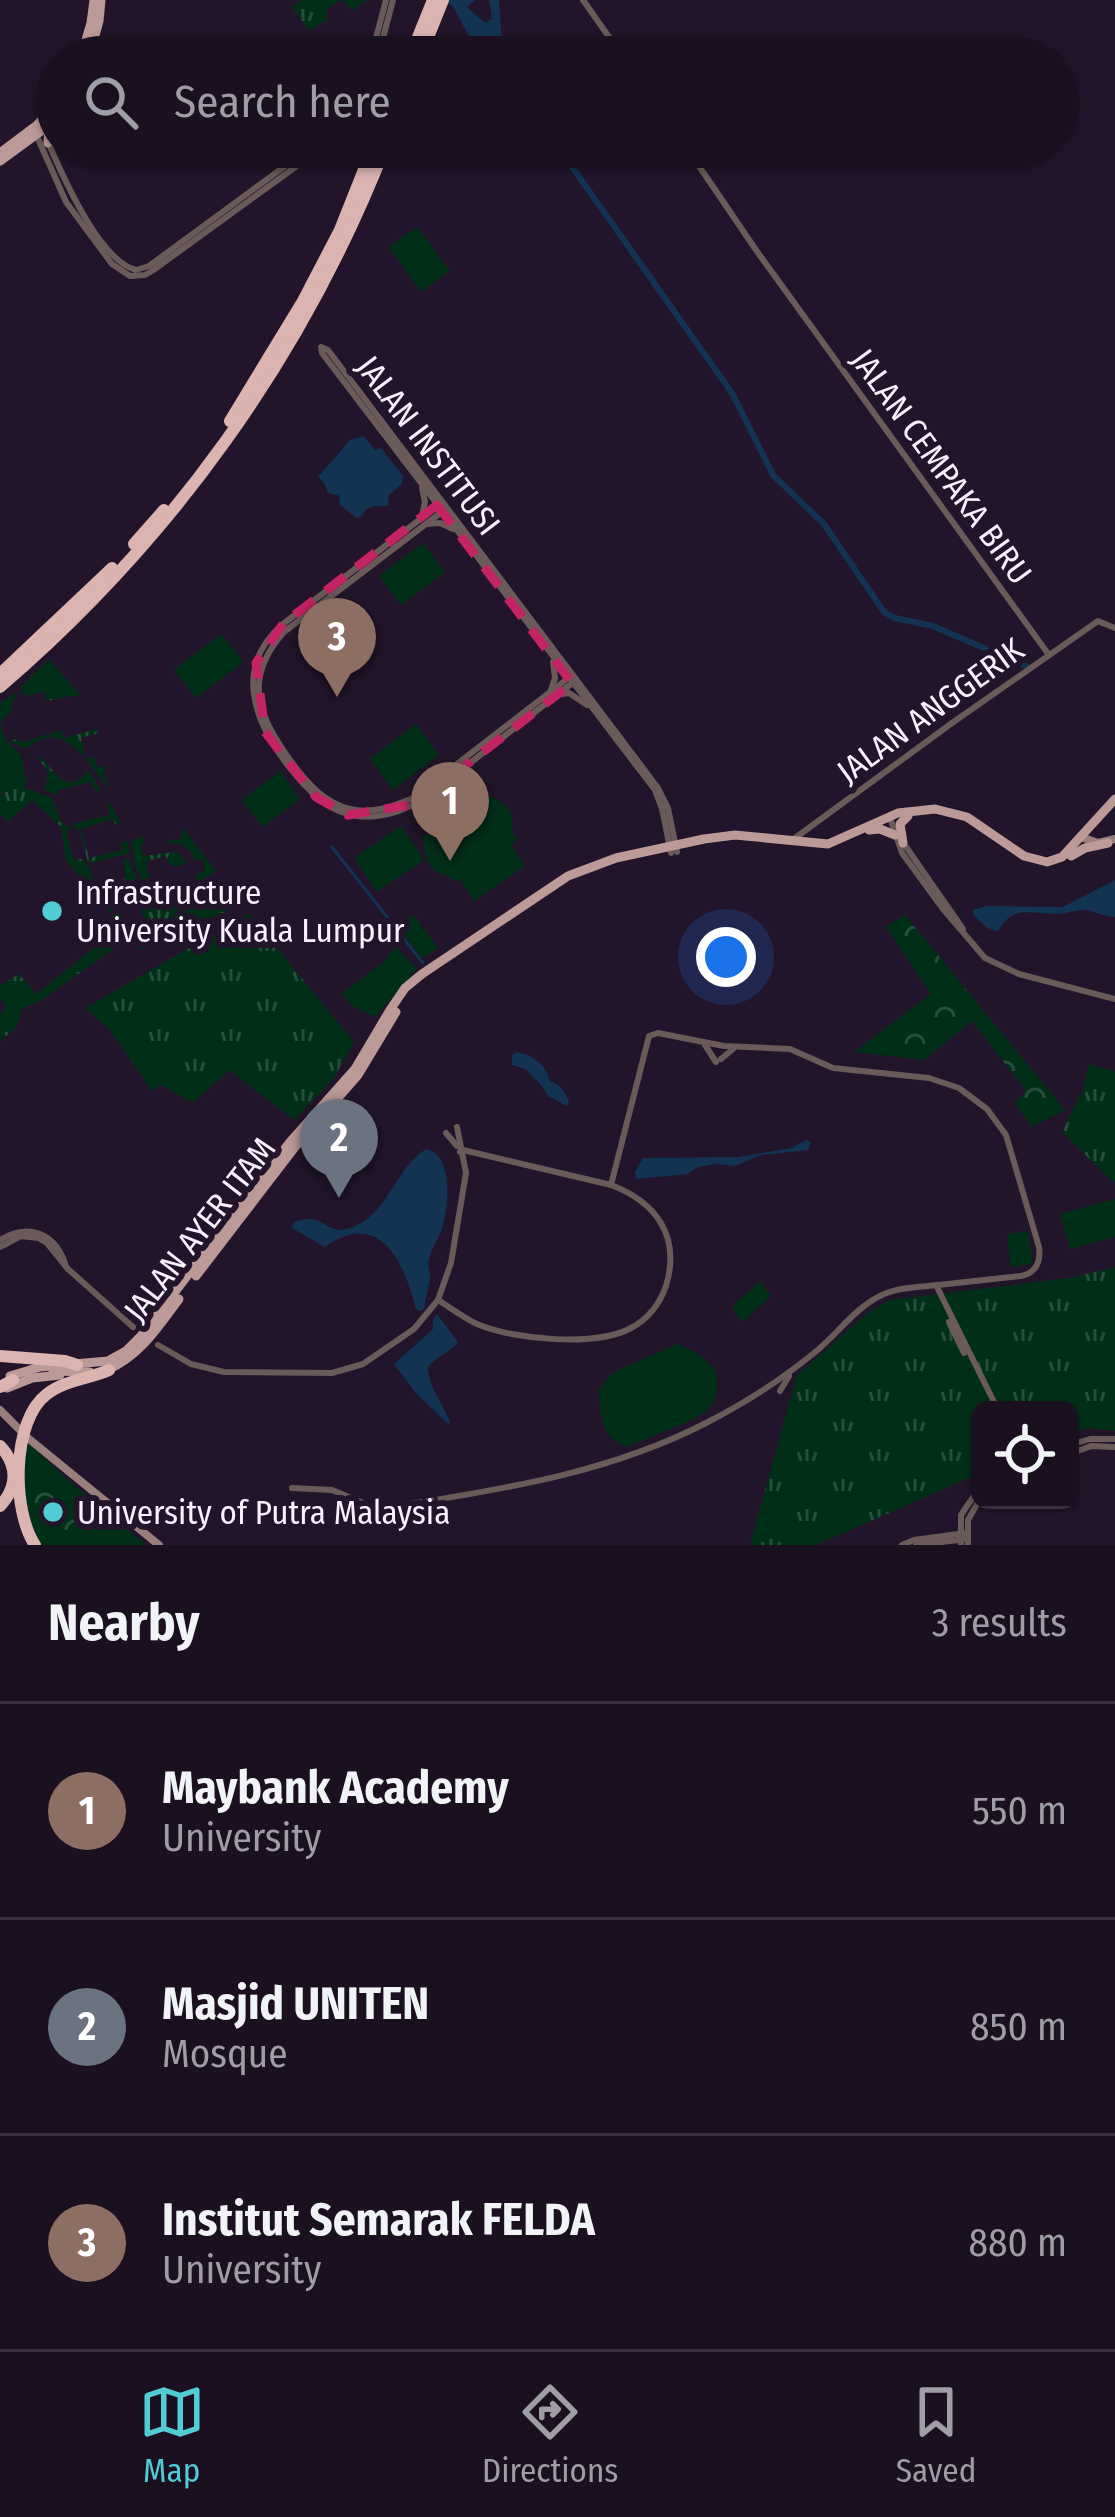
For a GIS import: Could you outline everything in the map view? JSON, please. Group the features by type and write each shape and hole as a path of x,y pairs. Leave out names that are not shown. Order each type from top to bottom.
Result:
{"highway":[{"path":"421,36 439,1"},
{"path":"427,36 439,1"},
{"path":"0,674 91,591 186,485 303,301 365,168"},
{"path":"0,687 98,596 158,530 226,442 312,305 376,168"},
{"path":"0,1356 65,1361 73,1368"},
{"path":"35,1545 22,1516 23,1431 35,1406 56,1388 109,1370"},
{"path":"0,1446 11,1461 14,1478 0,1506"}],"main road":[{"path":"93,36 99,21 98,0"},
{"path":"0,157 36,136"},
{"path":"0,157 36,139"},
{"name":"JALAN AYER ITAM","path":"1071,856 1096,835 1115,803"},
{"name":"JALAN AYER ITAM","path":"139,1337 368,1061 411,990 570,880 690,842 735,835 829,844 896,817 935,809 967,817 1024,856 1041,861 1062,856 1096,835"},
{"path":"869,830 880,829 899,839 896,817 927,814 965,822 1035,866 1047,867 1094,845 1096,835"},
{"name":"JALAN AYER ITAM","path":"139,1337 290,1142 355,1069 406,988 422,974 568,876 636,854 735,840 823,850 896,817"},
{"path":"4,1382 108,1361 139,1337"},
{"path":"4,1382 31,1369 109,1370 129,1358 139,1337"},
{"path":"0,1407 29,1438 160,1545"}],"street":[{"path":"380,36 389,0"},
{"path":"583,0 608,36"},
{"path":"52,168 66,202 115,267 130,276 148,273 294,168"},
{"path":"57,168 73,199 120,263 136,270 149,266 282,168"},
{"name":"JALAN CEMPAKA BIRU","path":"701,168 1049,655"},
{"name":"JALAN INSTITUSI","path":"669,828 655,790 321,352 322,347 658,788 668,808 673,849"},
{"path":"421,484 423,521"},
{"path":"441,507 283,624 265,644 254,674 254,697 265,732 282,758 331,808 382,816 416,803 573,679"},
{"path":"423,521 457,531"},
{"name":"JALAN ANGGERIK","path":"792,841 1098,621 1115,628"},
{"path":"552,656 552,695"},
{"path":"552,695 567,693 590,707"},
{"path":"896,817 902,853 985,958 1004,968 1115,999"},
{"path":"636,854 657,844 669,828 690,842"},
{"path":"294,1488 332,1490 386,1508 529,1485 597,1467 604,1455 615,1461 709,1422 795,1368 868,1303 890,1292 1026,1275 1039,1260 1006,1135 992,1114 968,1093 940,1080 833,1068 790,1049 649,1036 615,1183"},
{"path":"704,1044 719,1061 736,1047"},
{"path":"158,1345 191,1364 224,1372 332,1373 363,1364 414,1329 438,1300 451,1263 466,1173 457,1127"},
{"path":"438,1300 478,1324 521,1336 617,1334 652,1310 665,1289 671,1250 653,1211 615,1183 462,1152 446,1133"},
{"path":"466,1173 487,1156"},
{"path":"2,1242 21,1236 47,1243 139,1337"},
{"path":"934,1285 991,1401"},
{"path":"769,1385 780,1393 795,1368"},
{"path":"1079,1448 1115,1443"},
{"path":"960,1540 964,1508 971,1499"},
{"path":"960,1540 974,1509"},
{"path":"902,1545 914,1540 960,1540"},
{"path":"916,1545 960,1540"}],"highlighted area":[{"path":"437,505 572,683 416,804 348,815 316,797 265,732 256,663 283,624"}],"green space":[{"path":"302,0 367,0 352,11 338,1 327,9 327,23 309,31 292,7"},
{"path":"417,227 450,271 421,292 389,247"},
{"path":"423,543 445,572 401,605 379,576"},
{"path":"221,634 243,662 196,698 174,670"},
{"path":"49,659 80,695 47,701 44,691 27,696 21,692"},
{"path":"19,691 1,728 22,756 23,787 52,798 62,823 73,829 66,831 74,860 83,859 94,886 126,879 123,860 129,859 136,878 116,908 128,931 145,918 129,892 137,884 169,906 219,899 243,904 141,950 66,860 61,827 32,800 7,822 0,814 0,796 5,793 0,793 0,703"},
{"path":"416,724 439,755 393,790 370,759"},
{"path":"97,729 98,733 81,738 86,758 58,738 43,739 26,749 11,739 24,742 61,730 64,738"},
{"path":"42,757 69,782 88,770 100,790 90,782 56,795 45,790 48,772"},
{"path":"94,757 98,768 106,766 108,788 86,759"},
{"path":"280,771 300,799 262,827 242,800"},
{"path":"461,784 474,804 486,795 508,808 517,839 511,845 525,866 474,901 460,879 455,881 433,869 422,838 467,804 458,808 448,793"},
{"path":"107,803 120,822 116,825 112,819 81,829 89,858 123,850 121,842 127,841 130,853 91,863 88,862 80,832 72,824 111,818"},
{"path":"401,826 424,860 377,892 354,858"},
{"path":"183,828 216,871 203,880 208,888 198,883 196,874 205,871 203,859 195,861 185,847 169,844 168,840 182,839"},
{"path":"142,836 144,856 173,852 186,863 176,867 166,856 147,861 151,877 142,880 132,841"},
{"path":"249,914 354,1042 334,1078 294,1120 229,1070 193,1103 161,1085 152,1091 110,1030 85,1008"},
{"path":"414,915 438,948 422,958 398,926"},
{"path":"905,915 1065,1110 1032,1127 1015,1103 1026,1091 972,1021 924,1060 854,1052 931,994 886,927"},
{"path":"115,932 123,942 22,1009 16,1028 0,1041 0,1015 7,1007 0,986 19,974 36,994"},
{"path":"395,946 417,969 375,1017 341,994 386,960"},
{"path":"1089,1064 1115,1072 1115,1184 1062,1132 1082,1092"},
{"path":"1115,1199 1115,1237 1070,1249 1060,1214"},
{"path":"1028,1231 1033,1264 1011,1267 1007,1234"},
{"path":"1115,1267 1115,1431 1079,1432 1079,1401 971,1401 971,1477 816,1545 750,1545 797,1375 870,1311 890,1300 1070,1278"},
{"path":"760,1281 771,1296 742,1322 732,1307"},
{"path":"677,1344 702,1357 714,1370 718,1387 712,1403 679,1426 627,1447 618,1443 604,1424 599,1390 612,1373"},
{"name":"University of Putra Malaysia","path":"25,1440 146,1545 40,1545 24,1511"}],"water":[{"path":"475,0 467,7 485,23 492,19 489,0 499,0 502,36 469,36 448,3"},
{"path":"364,436 375,450 381,448 403,476 402,484 389,495 388,506 366,509 357,518 339,504 338,495 328,493 318,477 350,440"},
{"path":"1115,880 1115,917 1087,910 1023,912 1009,917 998,932 973,915 973,910 986,906 1063,907"},
{"path":"516,1052 542,1065 550,1081 564,1091 567,1106 548,1096 526,1069 512,1065"},
{"path":"811,1142 808,1150 761,1155 735,1166 698,1167 688,1174 636,1179 643,1158 738,1157 792,1148"},
{"path":"426,1149 441,1160 447,1193 421,1311 416,1309 396,1258 375,1237 344,1237 325,1247 292,1228 294,1222 308,1219 337,1230 361,1224"},
{"path":"437,1314 458,1342 428,1367 448,1424 394,1364 433,1329"}],"waterway":[{"path":"573,168 732,393 773,475 824,524 884,612 933,626 1028,667"},
{"path":"332,847 423,963"}],"place":[{"name":"Institut Semarak FELDA","path":"337,697"},
{"name":"Maybank Academy","path":"450,861"},
{"name":"Infrastructure University Kuala Lumpur","path":"52,911"},
{"name":"Masjid UNITEN","path":"339,1198"},
{"name":"University of Putra Malaysia","path":"53,1512"}]}
